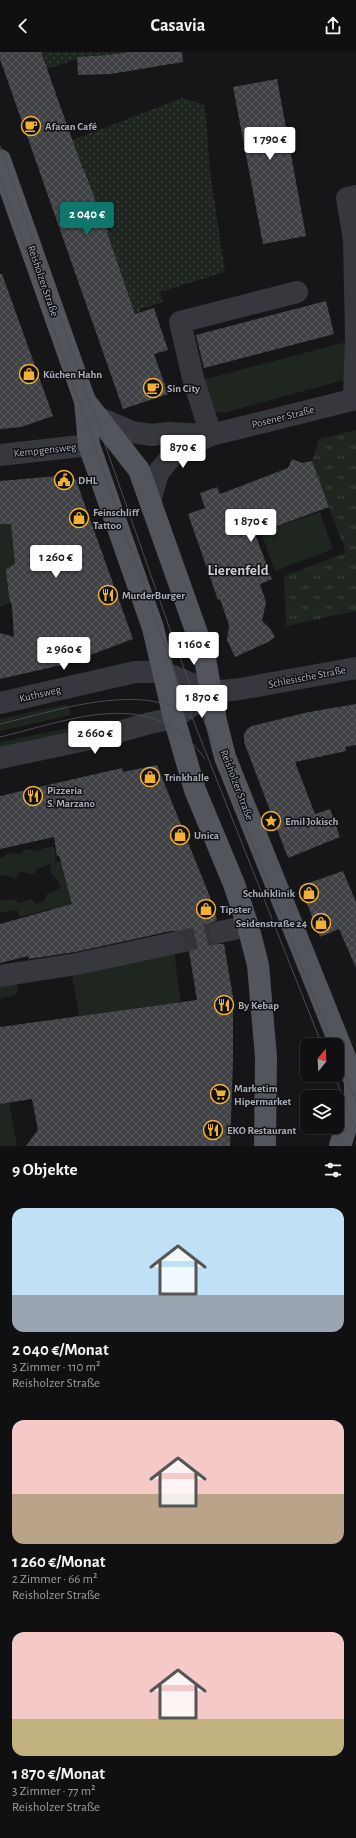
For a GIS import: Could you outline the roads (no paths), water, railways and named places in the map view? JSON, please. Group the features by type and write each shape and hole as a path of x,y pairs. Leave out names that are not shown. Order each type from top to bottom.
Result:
{"main road":[{"name":"Reisholzer Straße","path":"0,160 85,401 89,445 153,628 174,718 195,790 234,884 248,926 258,965 266,1057 264,1146"},
{"name":"Reisholzer Straße","path":"85,401 139,470 204,653 225,757 356,1083"},
{"path":"89,445 99,418"},
{"path":"340,1146 355,1100 356,1083"}],"street":[{"path":"355,399 356,335 354,240 347,198 356,196"},
{"path":"211,435 193,378 180,322 297,292"},
{"name":"Posener Straße","path":"150,501 158,473 175,452 211,435 355,399"},
{"name":"Posener Straße","path":"99,418 132,432 152,435 168,433 211,435"},
{"name":"Kempgensweg","path":"0,455 89,445"},
{"name":"Schlesische Straße","path":"211,692 240,690 356,668"},
{"name":"Kuthsweg","path":"0,703 135,672 163,672 211,692"},
{"path":"0,758 104,736 150,722 174,718 211,692"},
{"path":"220,932 248,926"},
{"path":"0,976 77,964 174,943"}],"tunnel":[{"path":"174,943 220,932"}],"tram line":[{"path":"0,146 180,658 219,760"},
{"path":"0,177 176,677 319,1038"},
{"path":"0,724 72,706 125,699 150,701 173,707 192,719"},
{"path":"0,737 83,717 110,714 136,715 161,722 184,736 205,759"},
{"path":"217,755 330,1038"},
{"path":"344,1072 356,1102"},
{"path":"337,1082 356,1129"}],"place":[{"name":"Afacan Café","path":"31,126"},
{"name":"Küchen Hahn","path":"29,374"},
{"name":"Sin City","path":"153,388"},
{"name":"DHL","path":"64,480"},
{"name":"Feinschliff Tattoo","path":"79,518"},
{"name":"MurderBurger","path":"108,595"},
{"name":"Trinkhalle","path":"150,777"},
{"name":"Pizzeria S. Marzano","path":"33,796"},
{"name":"Emil Jokisch","path":"271,821"},
{"name":"Unica","path":"180,835"},
{"name":"Schuhklinik","path":"309,893"},
{"name":"Tipster","path":"206,909"},
{"name":"Seidenstraße 24","path":"321,923"},
{"name":"By Kebap","path":"224,1005"},
{"name":"Marketim Hipermarket","path":"220,1094"},
{"name":"EKO Restaurant","path":"213,1130"}],"district":[{"name":"Lierenfeld","path":"238,570"}]}
